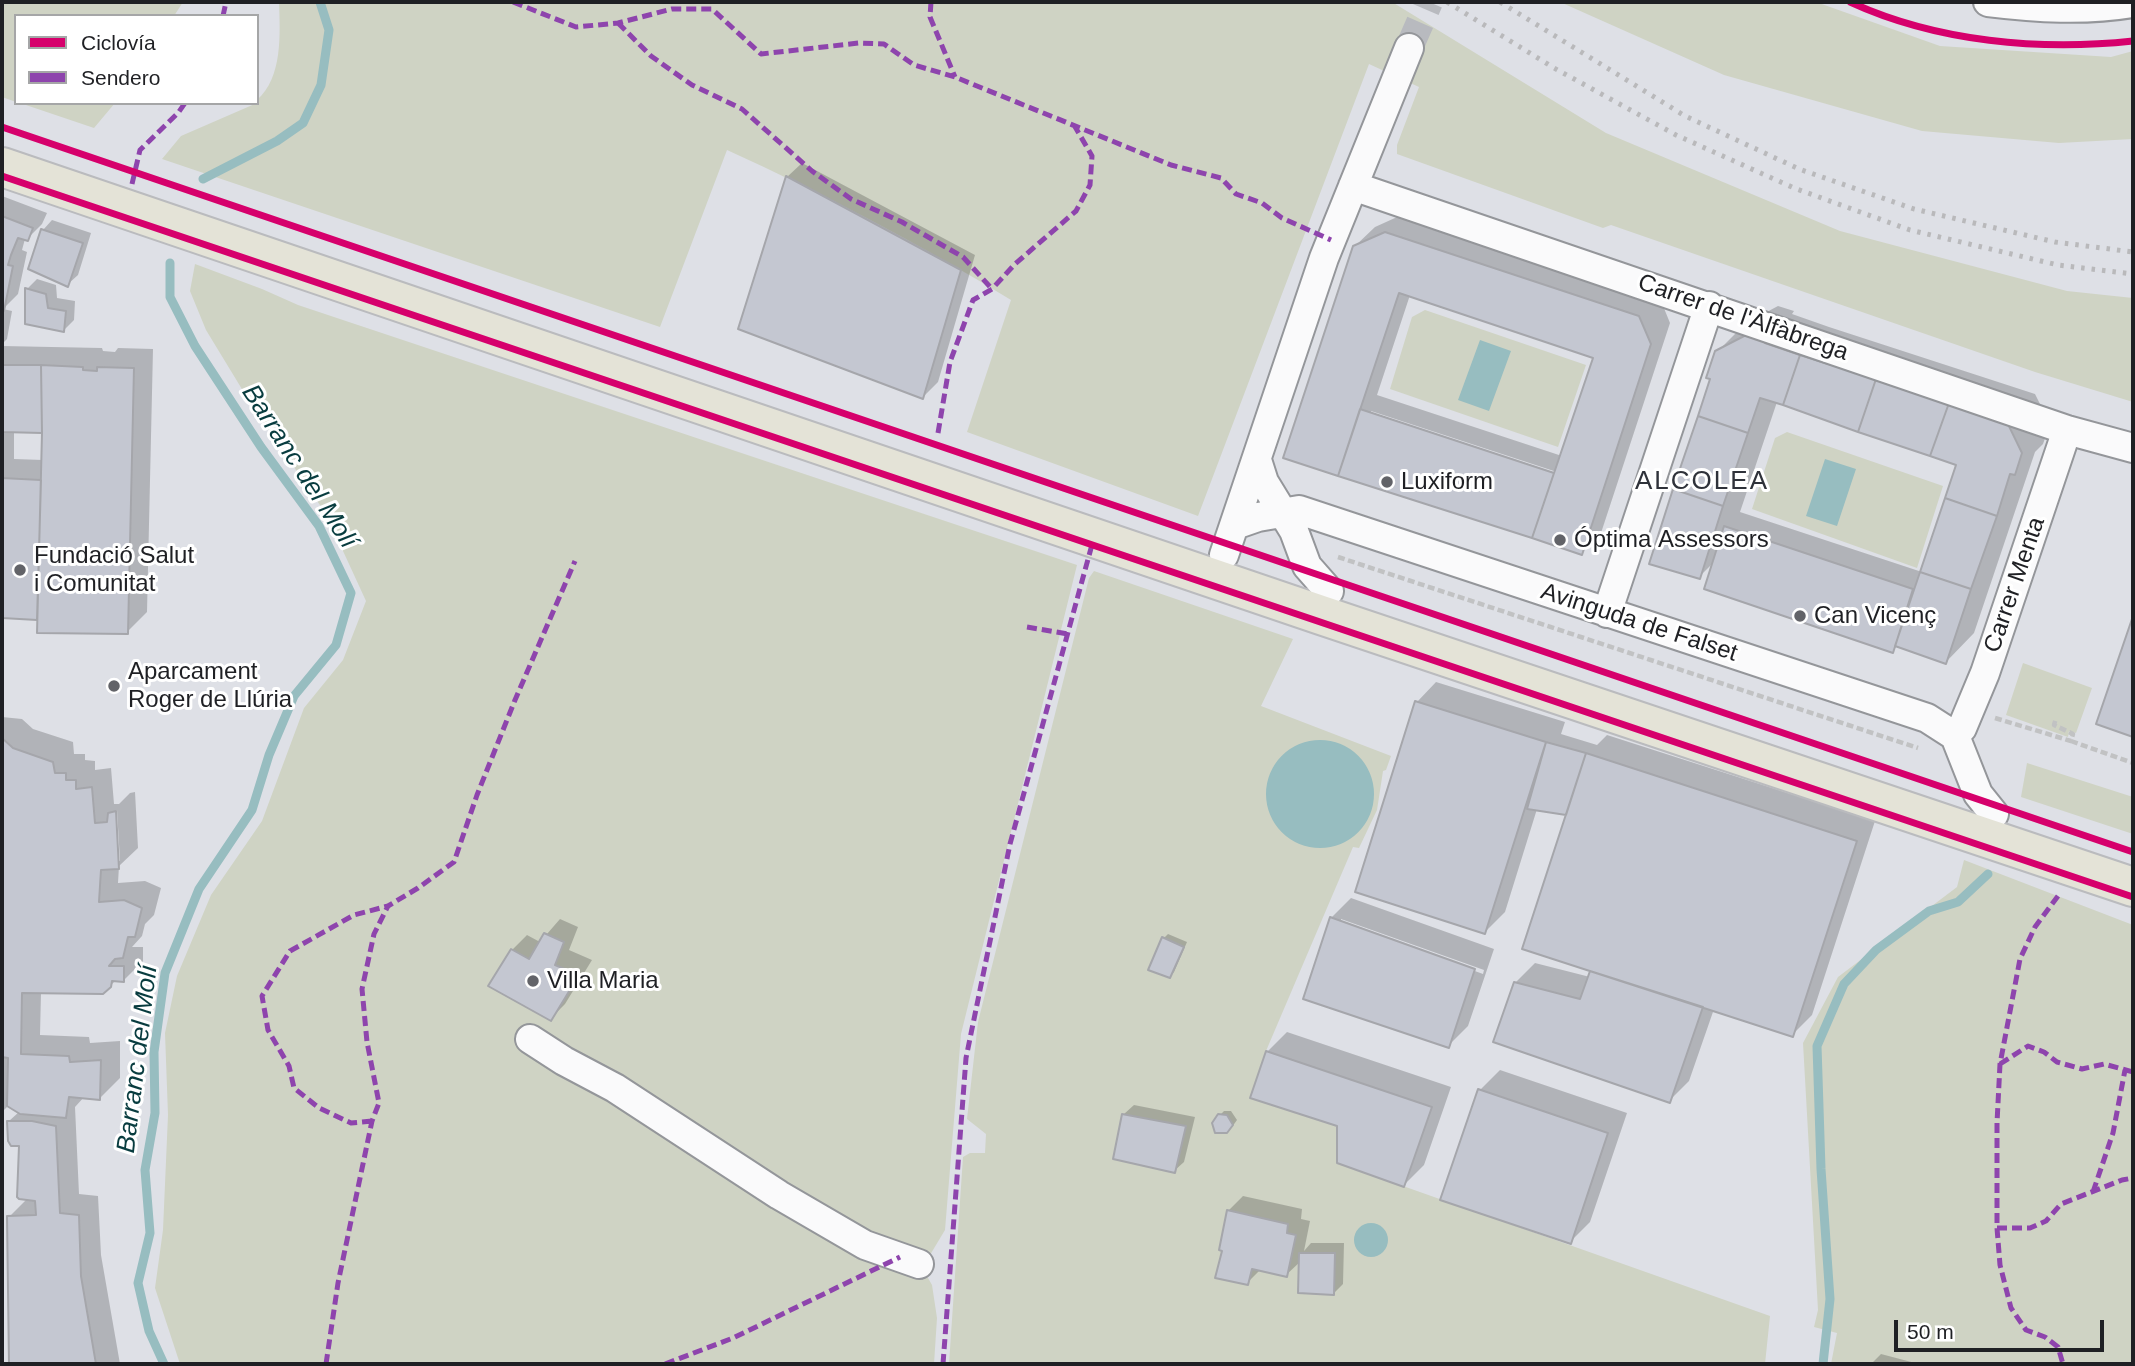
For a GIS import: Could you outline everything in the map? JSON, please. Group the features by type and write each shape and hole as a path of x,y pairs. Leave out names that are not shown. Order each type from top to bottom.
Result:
{"main road":[{"path":"2,140 1331,573 1994,814 2133,860"},
{"path":"2,167 2133,887"}],"street":[{"path":"1988,2 2032,7 2098,9 2133,3"},
{"path":"1229,540 1324,258 1409,48"},
{"name":"Carrer de l'Àlfàbrega","path":"1353,186 2067,430 2133,449"},
{"path":"1607,613 1709,306"},
{"name":"Carrer Menta","path":"1955,736 1962,728 1985,673 2067,430"},
{"path":"1257,460 1265,482 1294,531 1307,566 1331,573"},
{"name":"Avinguda de Falset","path":"1229,540 1258,517 1299,510 1927,718 1955,736"},
{"path":"1955,736 1978,794 1994,814"},
{"path":"530,1039 615,1088 779,1195 843,1233 865,1245 919,1264"}],"path":[{"path":"1331,573 1930,753"},
{"path":"1995,718 2133,762"},
{"path":"2056,718 2054,726 2073,734 2071,741"}],"green space":[{"path":"2,2 183,2 175,14 14,14 14,101 2,97"},
{"path":"279,2 1392,2 1606,133 1840,231 2067,291 2133,298 2133,402 2035,372 1611,225 1603,228 1397,154 1397,145 1419,87 1369,64 1198,516 967,432 1011,300 871,220 727,150 660,327 162,159 181,136 252,105 259,105 259,98 272,79 276,67"},
{"path":"1560,2 1816,2 1940,46 2111,57 2133,51 2133,139 2059,143 1922,131 1724,75"},
{"path":"26,105 113,105 94,128"},
{"path":"195,264 298,305 1077,565 961,1034 945,1230 930,1255 920,1264 932,1285 937,1318 934,1364 180,1364 155,1288 163,1230 168,1115 165,1033 177,976 211,895 262,821 304,708 343,660 366,601 326,514 251,404 206,330 190,291"},
{"path":"1425,310 1586,365 1558,447 1390,389 1412,317"},
{"path":"1787,432 1943,486 1917,568 1752,509 1775,438"},
{"path":"1094,571 1293,639 1261,706 1391,756 1386,770 1383,771 1377,810 1359,848 1353,847 1266,1051 1250,1098 1337,1126 1338,1163 1770,1316 1765,1364 949,1364 963,1157 970,1153 985,1153 986,1134 967,1119 978,1022 1089,578"},
{"path":"2023,663 2092,688 2076,733 2069,731 2068,737 2006,715"},
{"path":"2027,763 2133,797 2133,834 2021,797"},
{"path":"1964,860 2133,925 2133,1364 1831,1364 1837,1333 1814,1327 1818,1310 1803,1043 1838,977 1957,887"}],"water":[{"path":"1480,340 1511,351 1489,411 1458,400"},
{"path":"1825,459 1856,469 1837,526 1806,516"},
{"path":"1320,740 1341,744 1359,755 1370,773 1374,794 1370,815 1359,833 1341,844 1320,848 1299,844 1281,833 1270,815 1266,794 1270,773 1281,755 1299,744"},
{"path":"1371,1223 1383,1228 1388,1240 1383,1252 1371,1257 1359,1252 1354,1240 1359,1228"}],"building":[{"path":"786,176 961,270 923,399 738,329"},
{"path":"2,216 33,228 28,241 18,238 11,255 8,265 13,266 4,311 2,311"},
{"path":"41,229 83,243 68,287 28,269"},
{"path":"1385,232 1639,316 1651,344 1582,555 1532,538 1593,358 1399,293 1338,476 1283,458 1353,246"},
{"path":"25,288 46,294 48,308 66,311 64,332 25,324"},
{"path":"1748,334 1800,355 1783,405 1760,398 1748,433 1698,416 1710,379 1706,378 1715,351"},
{"path":"1800,355 1876,379 1858,432 1783,405"},
{"path":"2,365 41,365 42,433 2,432"},
{"path":"41,365 83,367 83,370 97,371 97,367 134,368 128,634 37,633"},
{"path":"1876,379 1949,403 1930,456 1858,432"},
{"path":"1949,403 2007,422 2022,453 2015,475 2010,474 1997,516 1945,498 1956,465 1930,456"},
{"path":"1360,409 1554,473 1532,538 1338,476"},
{"path":"1698,416 1748,433 1723,506 1673,489"},
{"name":"Fundació Salut i Comunitat","path":"2,478 41,480 37,620 2,618"},
{"path":"1673,489 1723,506 1700,579 1649,564"},
{"path":"1945,498 1997,516 1971,589 1920,572"},
{"path":"1724,526 1913,589 1893,653 1704,589"},
{"path":"1920,572 1971,589 1946,664 1895,646"},
{"path":"2133,616 2133,737 2096,724"},
{"path":"1415,701 1546,742 1485,934 1355,892"},
{"path":"2,738 13,748 53,762 55,773 66,773 66,780 76,780 76,789 92,787 95,823 107,822 108,813 116,811 119,869 101,870 99,902 124,900 142,908 135,937 128,937 123,958 115,959 109,966 124,966 124,982 112,981 111,987 103,994 22,993 21,1054 69,1056 70,1062 101,1060 100,1100 69,1097 66,1118 20,1114 7,1106 8,1058 2,1057"},
{"path":"1546,742 1586,753 1566,815 1527,809"},
{"path":"1586,753 1857,841 1793,1037 1522,949"},
{"path":"1330,917 1475,969 1449,1048 1303,999"},
{"name":"Villa Maria","path":"544,933 564,942 555,965 579,975 551,1021 488,986 511,949 529,959"},
{"path":"1162,937 1184,947 1170,978 1148,970"},
{"path":"1590,971 1703,1007 1670,1103 1493,1042 1514,982 1580,999"},
{"path":"1266,1051 1432,1107 1404,1187 1337,1163 1337,1126 1250,1098"},
{"path":"1478,1089 1608,1133 1571,1244 1440,1200"},
{"path":"1122,1114 1186,1126 1175,1173 1113,1159"},
{"path":"1218,1114 1227,1115 1233,1125 1227,1133 1215,1133 1212,1123"},
{"path":"7,1121 32,1121 56,1126 60,1213 79,1215 81,1276 96,1364 9,1364 7,1216 36,1215 35,1201 17,1197 19,1146 11,1146 8,1141"},
{"path":"1227,1210 1288,1224 1287,1233 1296,1235 1287,1277 1252,1269 1248,1285 1215,1278 1222,1251 1219,1250"},
{"path":"1299,1253 1335,1253 1334,1295 1298,1293"}],"waterway":[{"name":"Barranc del Molí","path":"203,179 277,141 303,123 321,85 329,30 320,2"},
{"name":"Barranc del Molí","path":"164,1364 149,1331 138,1283 150,1233 145,1170 155,1113 154,1052 165,973 199,889 252,810 269,755 294,696 336,645 351,593 319,526 261,447 195,346 170,297 170,263"},
{"path":"1823,1364 1830,1299 1821,1169 1817,1046 1844,984 1876,950 1929,911 1958,902 1988,874"}],"tunnel":[{"path":"1409,48 1429,2"}],"railway":[{"path":"1447,2 1554,68 1676,135 1794,188 1910,230 2058,265 2133,274"},
{"path":"1500,2 1685,116 1799,169 1914,209 2055,242 2133,252"}],"marked path":[{"path":"223,14 226,2"},
{"path":"513,2 576,27 618,23 672,9 712,9 761,54 859,43 884,44 914,65 955,77 1171,165 1221,178 1236,194 1262,203 1282,218 1331,240"},
{"path":"931,2 930,17 955,77"},
{"path":"618,23 651,56 692,85 742,109 812,171 851,199 902,222 963,257 992,289"},
{"path":"132,184 140,150 184,105"},
{"path":"938,433 950,362 973,300 992,289 1015,264 1076,211 1090,185 1092,156 1074,125"},
{"path":"943,1364 966,1058 1010,844 1093,541"},
{"path":"326,1364 338,1283 372,1121 379,1103 367,1042 362,989 374,934 388,906 454,862 515,700 575,561"},
{"path":"1027,627 1068,634"},
{"path":"2058,896 2035,927 2020,959 2000,1064 1997,1228 2000,1265 2011,1308 2026,1330 2045,1337 2058,1347 2063,1364"},
{"path":"372,1121 351,1123 319,1108 294,1088 289,1066 268,1030 262,996 290,951 354,915 388,906"},
{"path":"2000,1064 2028,1046 2044,1052 2057,1062 2082,1069 2104,1064 2133,1072"},
{"path":"2093,1192 2113,1133 2125,1070"},
{"path":"1997,1228 2030,1228 2046,1221 2061,1204 2133,1178"},
{"path":"665,1364 733,1338 900,1257"}],"cycle path":[{"path":"1850,2 1883,16 1918,26 1989,40 2062,45 2133,41"},
{"path":"2,127 2133,852"},
{"path":"2,176 2133,897"}],"place":[{"name":"Luxiform","path":"1387,482"},
{"name":"Óptima Assessors","path":"1560,540"},
{"name":"Fundació Salut i Comunitat","path":"20,570"},
{"name":"Can Vicenç","path":"1800,616"},
{"name":"Aparcament Roger de Llúria","path":"114,686"},
{"name":"Villa Maria","path":"533,981"}],"district":[{"name":"ALCOLEA","path":"1702,482"}]}
